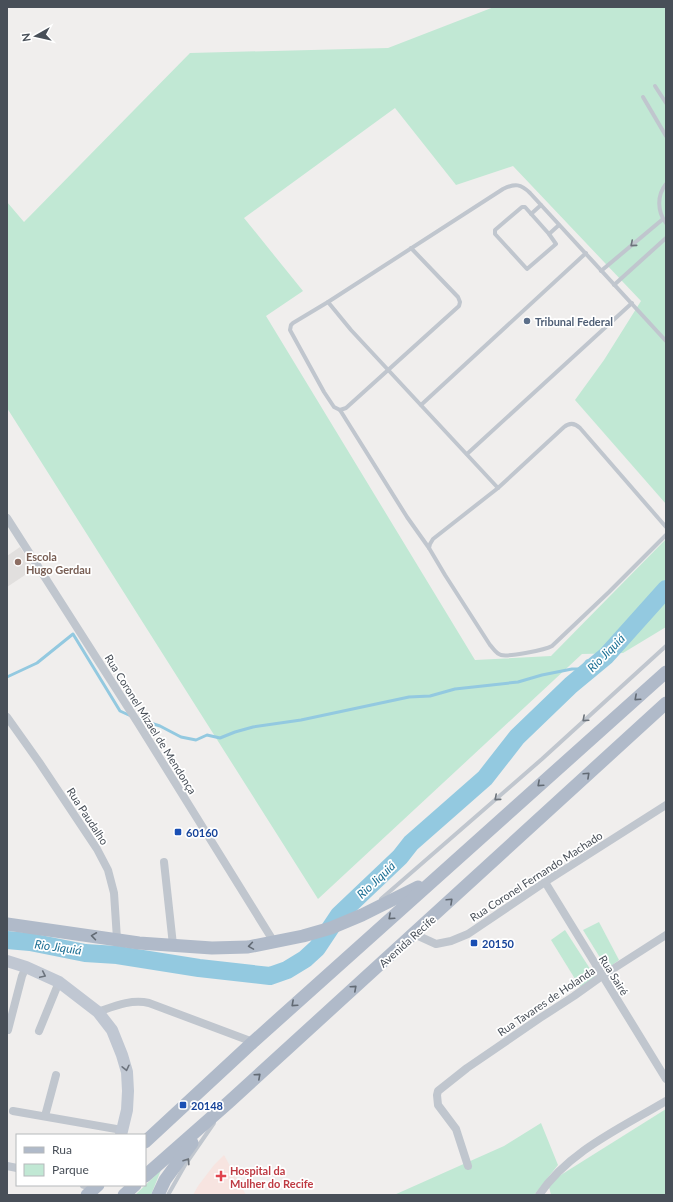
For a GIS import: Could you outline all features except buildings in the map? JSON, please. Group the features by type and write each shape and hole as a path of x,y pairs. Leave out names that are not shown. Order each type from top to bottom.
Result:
{"main road":[{"path":"146,1141 397,912 666,672"},
{"name":"Avenida Recife","path":"146,1175 229,1102 666,703"},
{"path":"7,924 138,943 212,948 248,947 303,936 331,928 362,915 436,878"},
{"path":"158,1195 165,1180 184,1152 213,1116"},
{"path":"124,1195 134,1186"}],"street":[{"name":"Rua Coronel Mizael de Mendonça","path":"7,518 138,723 274,942"},
{"name":"Rua Paudalho","path":"7,717 97,849 108,870 114,893 117,939"},
{"name":"Rua Coronel Fernando Machado","path":"414,934 436,944 451,941 468,934 545,882 666,805"},
{"path":"164,862 173,945"},
{"name":"Rua Sairé","path":"545,882 666,1079"},
{"name":"Rua Tavares de Holanda","path":"468,1166 456,1129 438,1105 437,1095 441,1088 467,1068 540,1018 666,935"},
{"path":"7,961 26,967 59,982 98,1012 112,1030 122,1055 127,1072 128,1092 127,1110 122,1133 45,1116 13,1111"},
{"path":"8,1030 22,976 26,967"},
{"path":"39,1030 59,982"},
{"path":"98,1012 134,1001 149,1003 253,1042"},
{"path":"45,1116 56,1075"},
{"path":"541,1194 560,1169 585,1150 666,1101"}],"lane":[{"path":"655,86 666,103"},
{"path":"643,97 666,136"},
{"path":"602,271 664,221 659,203 660,195 666,184"},
{"path":"666,341 523,186 515,185 507,187 293,323 290,330 324,392 334,407 340,410 407,517 429,548 444,575 497,653 504,655 540,650 552,646 666,535"},
{"path":"531,214 541,205"},
{"path":"521,207 525,207 549,234 555,245 526,269 494,232 521,207"},
{"path":"549,234 559,224"},
{"path":"614,285 666,238"},
{"path":"340,410 346,408 456,310 460,304 458,297 412,248"},
{"path":"421,405 586,253"},
{"path":"328,302 347,325 498,488"},
{"path":"467,454 632,303"},
{"path":"429,548 434,539 498,488 564,427 573,424 580,428 666,527"},
{"path":"362,915 542,759 666,646"},
{"path":"168,1195 202,1138 229,1102"}],"shaded area":[{"name":"Escola Hugo Gerdau","path":"20,547 34,569 7,587 7,556"},
{"name":"Hospital da Mulher do Recife","path":"224,1155 246,1195 193,1195 214,1165"}],"green space":[{"path":"494,7 666,7 666,504 575,400 604,360 641,301 513,166 456,185 395,108 244,218 303,291 266,316 475,660 551,656 666,539 666,627 623,653 582,654 318,899 7,408 7,202 24,222 190,53 388,48"},
{"path":"599,922 619,960 607,969 583,930"},
{"path":"565,930 596,978 580,987 551,940"},
{"path":"666,1109 666,1195 551,1195 548,1183"},
{"path":"541,1123 558,1165 534,1195 394,1195 504,1146"},
{"path":"161,1170 151,1195 135,1195"}],"waterway":[{"name":"Rio Jiquiá","path":"7,940 30,942 85,953 117,955 199,968 270,976 287,970 305,959 317,948 339,915 400,857 411,843 485,778 517,737 571,685 606,656 666,589"},
{"path":"7,677 37,663 73,634 120,711 131,716"},
{"path":"138,719 160,726 181,737 196,740 207,735 220,738 253,727 301,720 409,697 430,696 455,689 518,682 542,675 572,669 581,669 587,661 606,656"}],"place":[{"name":"Tribunal Federal","path":"527,321"},
{"name":"Escola Hugo Gerdau","path":"18,562"},
{"name":"60160","path":"178,832"},
{"name":"20150","path":"474,943"},
{"name":"20148","path":"183,1105"},
{"name":"Hospital da Mulher do Recife","path":"221,1176"}]}
